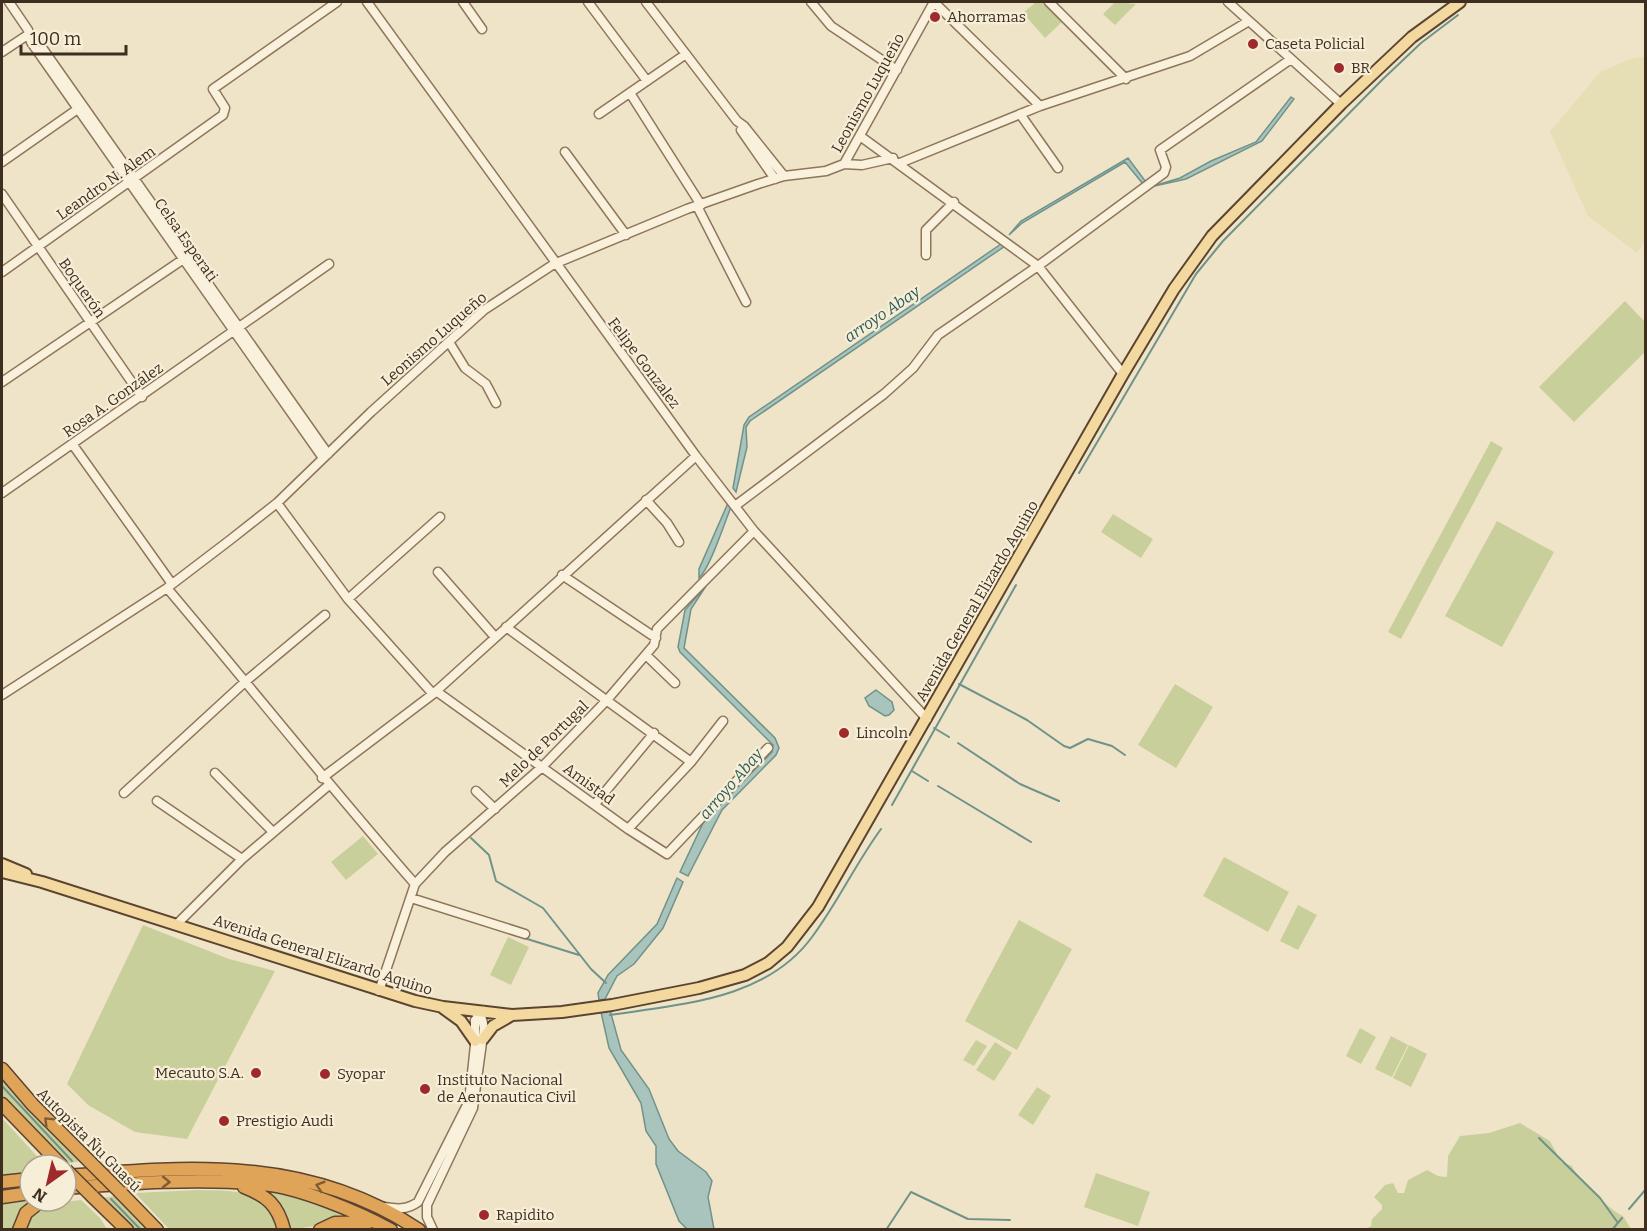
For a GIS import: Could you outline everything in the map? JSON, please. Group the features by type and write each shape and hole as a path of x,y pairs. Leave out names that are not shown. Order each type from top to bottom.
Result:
{"highway":[{"name":"Autopista Ñu Guasú","path":"2,1069 33,1105 157,1230"},
{"path":"2,1104 49,1153"},
{"path":"2,1111 13,1117"},
{"path":"78,1175 157,1169 237,1168 317,1185 375,1206 419,1230"},
{"path":"2,1182 18,1180"},
{"path":"78,1182 127,1230"},
{"path":"78,1187 150,1182 265,1184 321,1200 375,1221 391,1230"},
{"path":"228,1183 263,1194 275,1205 284,1230"},
{"path":"2,1197 18,1195"},
{"path":"104,1208 111,1230"},
{"path":"19,1230 26,1213"},
{"path":"320,1230 335,1223 375,1221"}],"main road":[{"name":"Avenida General Elizardo Aquino","path":"2,872 42,882 177,924 379,991 443,1007 512,1015 598,1007 721,983 768,963 787,947 818,907 1123,374 1174,289 1212,236 1341,104 1412,37 1460,2"},
{"name":"Avenida General Elizardo Aquino","path":"2,864 42,882"},
{"path":"443,1007 461,1021 479,1040 495,1024 512,1015"}],"street":[{"name":"Celsa Esperati","path":"9,2 30,35 36,39 80,108 325,456"},
{"name":"Leandro N. Alem","path":"2,272 224,114 225,108 213,89 337,2"},
{"name":"Felipe Gonzalez","path":"367,2 554,264 754,531 927,719"},
{"path":"464,2 482,29"},
{"path":"591,2 647,81"},
{"path":"646,2 737,121 744,126 780,178"},
{"path":"811,2 831,26 897,70"},
{"path":"934,2 1040,106"},
{"name":"Leonismo Luqueño","path":"2,695 169,586 277,503 484,310 554,264 699,205 780,178 826,171 844,164 934,2"},
{"path":"1049,2 1126,79"},
{"path":"1228,2 1341,104"},
{"path":"844,164 862,165 897,161 1040,106 1190,56 1249,21"},
{"path":"2,52 30,35"},
{"path":"599,114 686,54"},
{"path":"735,506 884,394 913,368 938,335 1038,266 1164,173 1166,167 1160,150 1291,59"},
{"path":"630,93 699,205 746,302"},
{"path":"2,162 80,108"},
{"path":"1020,114 1058,168"},
{"path":"860,136 954,202 1038,266 1123,374"},
{"path":"565,152 626,235"},
{"name":"Boquerón","path":"2,194 142,398"},
{"path":"926,255 926,230 954,202"},
{"path":"2,382 185,257"},
{"name":"Rosa A. González","path":"2,494 142,398 329,264"},
{"path":"449,342 465,368 486,384 495,403"},
{"path":"73,445 169,586 326,782 415,884"},
{"path":"177,924 242,859 326,782 435,693 562,575 696,456"},
{"path":"646,500 667,523 679,542"},
{"name":"Amistad","path":"277,503 348,599 435,693 628,829 669,854 768,748"},
{"path":"348,599 440,517"},
{"name":"Melo de Portugal","path":"379,991 415,884 445,852 542,767 607,700 646,655 656,638 657,629 754,531"},
{"path":"438,572 495,637"},
{"path":"562,575 656,638"},
{"path":"124,793 246,681 325,615"},
{"path":"506,627 691,762"},
{"path":"646,655 675,683"},
{"path":"628,829 691,762 723,721"},
{"path":"595,804 654,733"},
{"path":"215,773 272,831"},
{"path":"476,791 495,809"},
{"path":"157,801 242,859"},
{"path":"411,898 525,934"},
{"path":"375,1206 410,1208 423,1195 469,1101 484,1023 478,1011"},
{"path":"433,1230 427,1217 427,1205 473,1108 479,1040"}],"shaded area":[{"path":"1636,57 1646,58 1646,240 1637,253 1588,216 1550,132 1600,72"}],"green space":[{"path":"1036,2 1044,2 1062,22 1045,38 1023,13"},
{"path":"1115,2 1136,4 1115,25 1103,14"},
{"path":"1625,301 1645,322 1645,352 1574,422 1539,387"},
{"path":"1491,441 1503,448 1401,639 1388,632"},
{"path":"1113,514 1153,539 1141,558 1101,532"},
{"path":"1497,521 1554,552 1502,647 1445,616"},
{"path":"1175,684 1213,707 1176,768 1138,745"},
{"path":"363,836 378,854 346,880 331,862"},
{"path":"1224,857 1289,892 1268,932 1203,896"},
{"path":"1298,905 1317,915 1298,950 1280,941"},
{"path":"1019,920 1072,949 1017,1050 965,1021"},
{"path":"143,925 229,959 275,971 187,1139 135,1132 88,1105 67,1084"},
{"path":"508,937 529,947 511,985 490,975"},
{"path":"1360,1028 1376,1037 1361,1064 1346,1056"},
{"path":"1391,1036 1408,1045 1392,1077 1375,1069"},
{"path":"976,1040 987,1046 974,1066 963,1060"},
{"path":"995,1042 1012,1053 994,1081 976,1070"},
{"path":"1409,1045 1427,1054 1411,1087 1393,1078"},
{"path":"2,1079 72,1153 57,1153 2,1095"},
{"path":"1037,1087 1051,1096 1033,1125 1018,1115"},
{"path":"2,1118 34,1153 18,1153 18,1174 2,1176"},
{"path":"1520,1123 1550,1141 1561,1162 1572,1166 1594,1194 1623,1216 1631,1229 1365,1229 1371,1226 1372,1219 1382,1209 1382,1205 1374,1197 1385,1185 1393,1183 1398,1193 1404,1193 1408,1180 1427,1170 1438,1176 1447,1177 1448,1156 1460,1136 1489,1133"},
{"path":"1096,1173 1150,1192 1138,1226 1084,1207"},
{"path":"198,1190 248,1194 266,1206 278,1229 169,1229 135,1193"},
{"path":"264,1190 323,1205 352,1216 312,1226 287,1229"},
{"path":"116,1196 150,1229 133,1229 101,1198"},
{"path":"78,1200 81,1200 100,1218 107,1229 24,1230 35,1213 78,1213"},
{"path":"18,1202 18,1213 22,1213 14,1229 2,1229 2,1204"}],"water":[{"path":"1291,97 1294,99 1262,141 1186,179 1150,187 1180,178 1211,161 1256,142"},
{"path":"1128,158 1146,182 1143,184 1125,162 1022,223 1009,235 1021,221"},
{"path":"1001,244 1005,246 750,421 746,427 747,447 736,492 733,488 744,425 749,417"},
{"path":"728,503 731,507 721,534 708,565 699,578 699,569"},
{"path":"706,586 691,609 684,648 775,738 779,748 776,755 722,810 688,876 680,872 704,821 772,752 773,745 680,652 678,647 685,610"},
{"path":"876,690 892,702 894,710 889,715 885,716 869,706 865,698"},
{"path":"677,878 683,882 663,928 634,964 617,976 605,999 599,1000 598,993 608,975 657,924"},
{"path":"610,1010 621,1050 649,1089 669,1139 678,1151 706,1172 712,1181 708,1197 714,1229 687,1229 679,1221 656,1164 656,1146 646,1131 641,1103 609,1048 601,1012"}],"waterway":[{"path":"1079,473 1196,274 1223,241 1383,79 1421,43 1458,15"},
{"path":"892,805 1016,585"},
{"path":"959,684 1027,720 1064,746 1070,748 1088,739 1112,746 1125,755"},
{"path":"934,728 949,737"},
{"path":"958,743 1020,784 1059,801"},
{"path":"912,771 928,781"},
{"path":"938,786 1031,842"},
{"path":"610,1015 720,996 771,974 793,958 812,937 881,829"},
{"path":"471,838 489,855 496,881 543,908 591,969 606,983"},
{"path":"524,938 579,955"},
{"path":"2,1086 65,1153"},
{"path":"1539,1138 1600,1198 1618,1223"},
{"path":"1629,1209 1646,1189"},
{"path":"886,1230 911,1192 968,1219 1010,1220"},
{"path":"111,1199 141,1230"},
{"path":"1612,1230 1622,1218"}],"place":[{"name":"Ahorramas","path":"935,17"},
{"name":"Caseta Policial","path":"1253,44"},
{"name":"BR","path":"1339,68"},
{"name":"Lincoln","path":"844,733"},
{"name":"Mecauto S.A.","path":"256,1073"},
{"name":"Syopar","path":"325,1074"},
{"name":"Instituto Nacional de Aeronautica Civil","path":"425,1089"},
{"name":"Prestigio Audi","path":"224,1121"},
{"name":"Rapidito","path":"484,1215"}],"water label":[{"name":"arroyo Abay","path":"882,314"},
{"name":"arroyo Abay","path":"731,784"}]}
